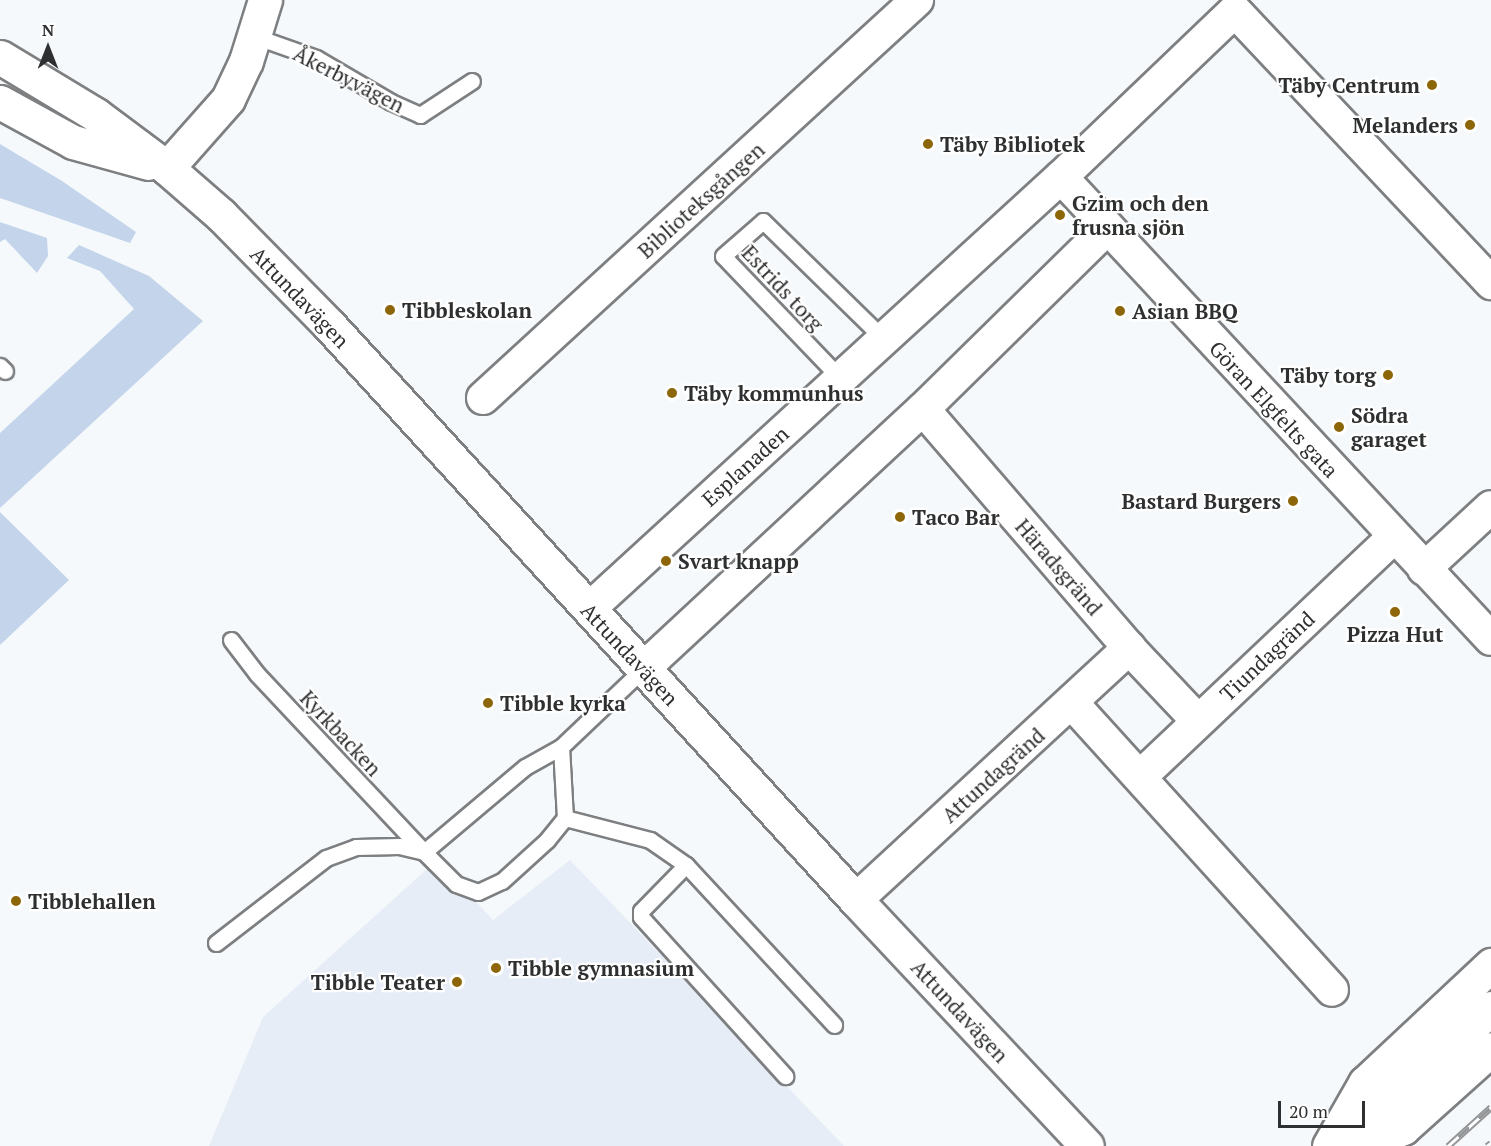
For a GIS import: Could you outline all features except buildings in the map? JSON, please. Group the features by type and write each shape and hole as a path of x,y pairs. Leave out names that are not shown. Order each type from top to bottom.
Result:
{"street":[{"path":"167,168 228,99 254,36 265,0"},
{"name":"Biblioteksgången","path":"483,398 917,0"},
{"name":"Esplanaden","path":"589,609 1061,177 1235,11 1491,282"},
{"name":"Attundavägen","path":"0,57 96,115 167,168 221,215 330,326 856,900 1087,1146"},
{"name":"Attundavägen","path":"0,102 73,142 167,168"},
{"name":"Göran Elgfelts gata","path":"1061,177 1106,229 1491,639"},
{"path":"644,668 923,409 1106,229"},
{"name":"Häradsgränd","path":"923,409 1129,648 1198,721"},
{"path":"1424,569 1491,507"},
{"name":"Tiundagränd","path":"1141,776 1394,537"},
{"name":"Attundagränd","path":"856,900 1129,648"},
{"path":"1072,703 1141,776 1332,990"},
{"path":"1329,1146 1365,1083 1491,964"},
{"path":"1339,1146 1491,1008"},
{"path":"1361,1146 1404,1128 1491,1049"}],"lane":[{"name":"Åkerbyvägen","path":"254,36 316,58 391,102 420,115 472,81"},
{"name":"Estrids torg","path":"840,379 723,256 763,221 884,339"},
{"name":"Kyrkbacken","path":"231,640 257,674 456,884 478,892 502,881 547,840 565,818"},
{"path":"216,943 326,858 356,847 399,846 424,852 525,767 561,747 644,668"},
{"path":"561,747 565,818 650,840 686,865 834,1025"},
{"path":"686,865 641,911 641,917 785,1076"}],"shaded area":[{"path":"0,144 62,181 136,232 130,243 0,198"},
{"path":"0,222 47,238 48,256 37,273 5,239 0,242"},
{"path":"79,245 149,276 203,321 0,508 0,433 134,309 100,271 67,258"},
{"path":"0,512 69,580 0,645"},
{"name":"Tibble gymnasium","path":"437,860 493,920 570,860 844,1146 209,1146 263,1017"}],"railway":[{"path":"1448,1146 1491,1107"},
{"path":"1487,1146 1491,1143"}],"place":[{"name":"Täby Centrum","path":"1432,85"},
{"name":"Melanders","path":"1470,125"},
{"name":"Täby Bibliotek","path":"928,144"},
{"name":"Gzim och den frusna sjön","path":"1060,215"},
{"name":"Tibbleskolan","path":"390,310"},
{"name":"Asian BBQ","path":"1120,311"},
{"name":"Täby torg","path":"1388,375"},
{"name":"Täby kommunhus","path":"672,393"},
{"name":"Södra garaget","path":"1339,427"},
{"name":"Bastard Burgers","path":"1293,501"},
{"name":"Taco Bar","path":"900,517"},
{"name":"Svart knapp","path":"666,561"},
{"name":"Pizza Hut","path":"1395,612"},
{"name":"Tibble kyrka","path":"488,703"},
{"name":"Tibblehallen","path":"16,901"},
{"name":"Tibble gymnasium","path":"496,968"},
{"name":"Tibble Teater","path":"457,982"}]}
